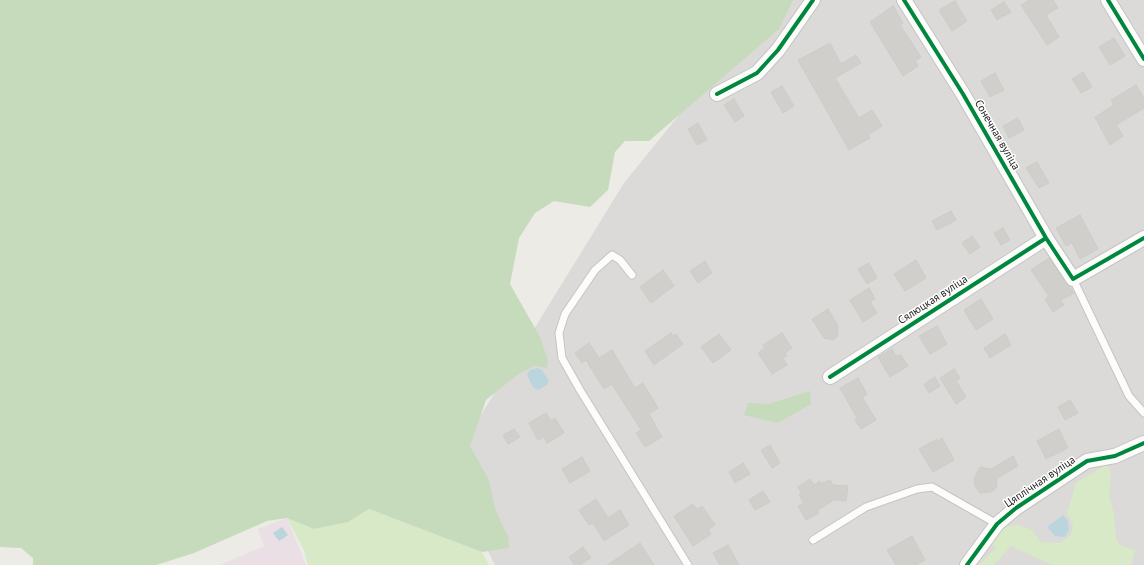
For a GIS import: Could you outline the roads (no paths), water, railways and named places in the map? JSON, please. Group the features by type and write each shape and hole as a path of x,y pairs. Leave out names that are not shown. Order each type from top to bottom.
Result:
{"street":[{"path":"717,94 757,73 778,50 813,0"},
{"name":"Сонечная вуліца","path":"904,0 963,94 1046,238 1073,279"},
{"path":"1108,0 1144,59"},
{"name":"Сялюцкая вуліца","path":"830,377 1046,238"},
{"path":"1073,279 1144,238"},
{"name":"Цяплічная вуліца","path":"967,565 997,524 1016,508 1087,461 1115,456 1144,443"}],"lane":[{"path":"632,275 620,260 612,255 595,270 565,314 559,333 562,358 584,397 688,565"},
{"path":"1073,279 1129,396 1144,413"},
{"path":"813,540 866,507 917,489 932,487 997,524"}],"water":[{"path":"537,368 542,370 549,381 547,385 538,390 533,387 527,375 530,370"},
{"path":"1063,515 1068,521 1069,529 1065,537 1055,536 1047,527"},
{"path":"282,527 288,535 279,541 273,533"}]}
